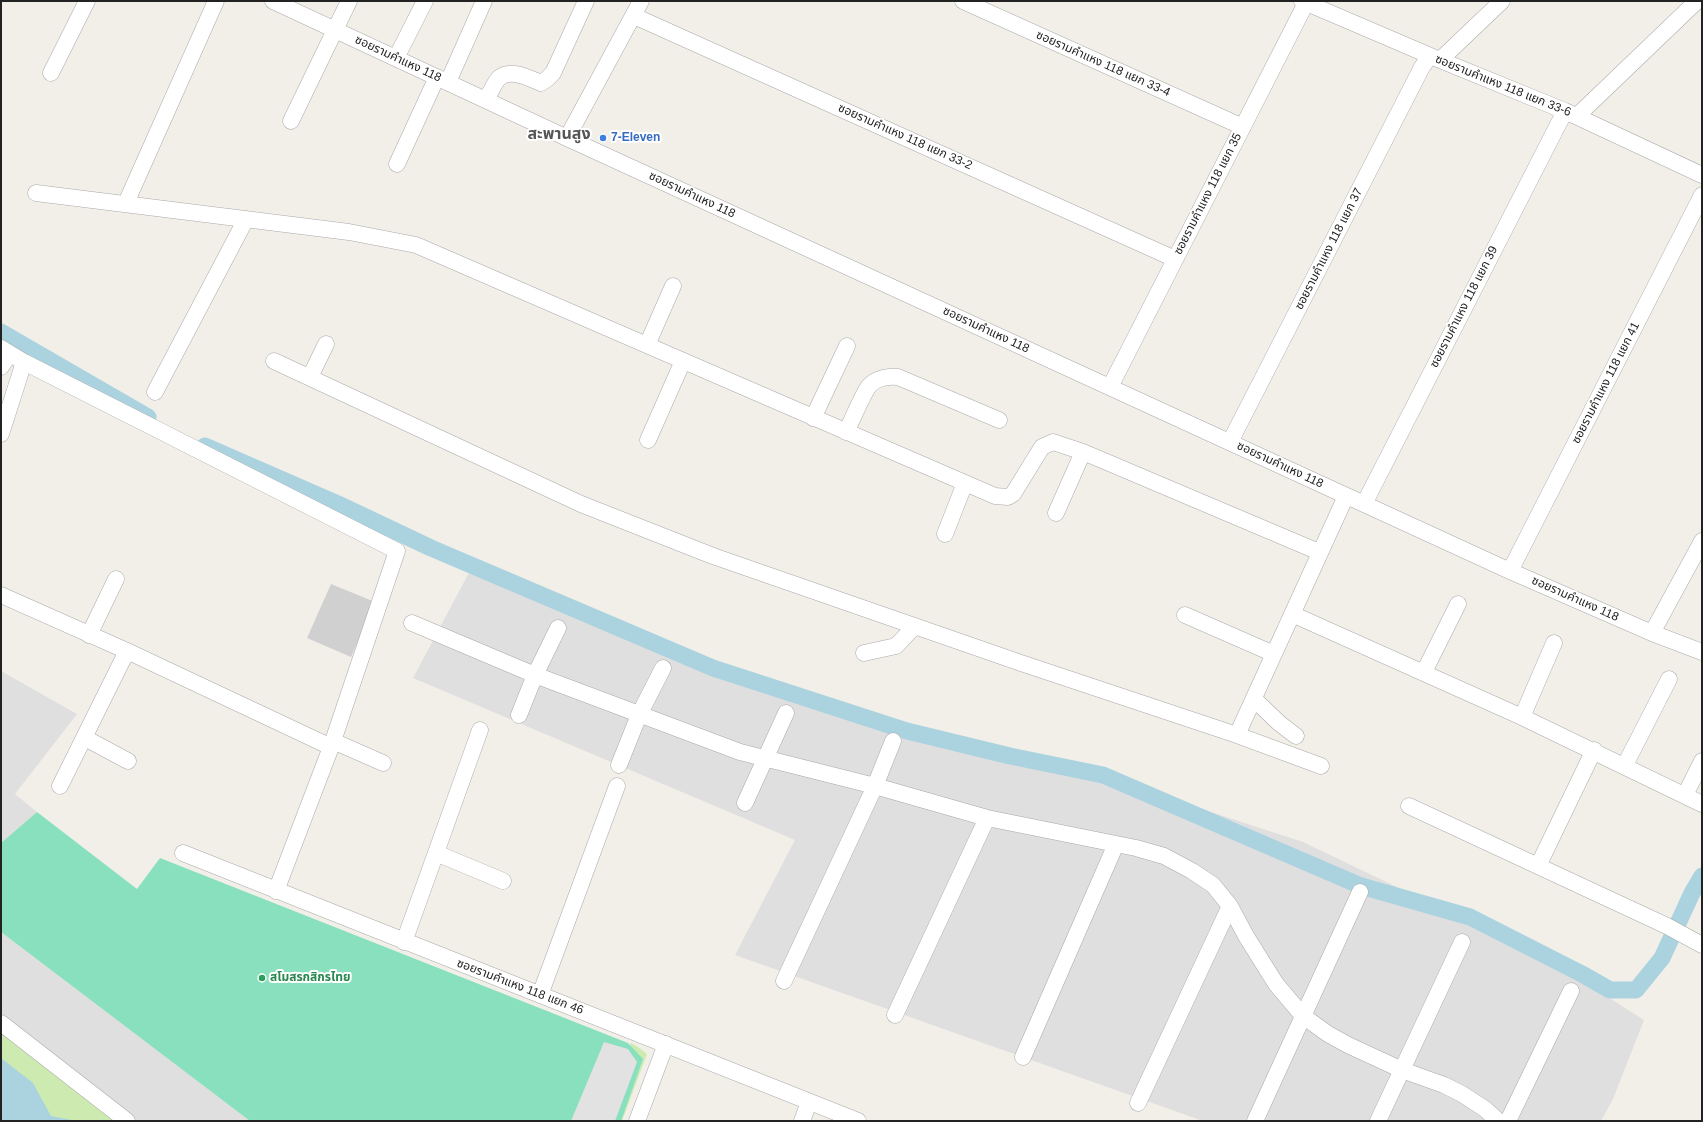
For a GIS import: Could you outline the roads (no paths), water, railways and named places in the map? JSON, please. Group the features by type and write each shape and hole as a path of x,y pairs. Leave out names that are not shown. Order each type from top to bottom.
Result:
{"street":[{"path":"51,73 87,1"},
{"path":"126,203 216,1"},
{"name":"ซอยรามคำแหง 118","path":"273,1 566,138 1510,571 1652,633 1702,652"},
{"path":"291,121 349,1"},
{"path":"396,58 425,1"},
{"path":"397,164 484,1"},
{"path":"486,100 498,79 506,74 521,74 541,83 553,74 586,1"},
{"path":"566,138 641,1"},
{"name":"ซอยรามคำแหง 118 แยก 33-4","path":"963,1 1243,127"},
{"name":"ซอยรามคำแหง 118 แยก 37","path":"1230,442 1418,74 1502,1"},
{"name":"ซอยรามคำแหง 118 แยก 39","path":"1364,504 1571,113 1696,1"},
{"name":"ซอยรามคำแหง 118 แยก 35","path":"1110,387 1305,2"},
{"name":"ซอยรามคำแหง 118 แยก 33-6","path":"1305,2 1435,58 1571,113 1702,175"},
{"name":"ซอยรามคำแหง 118 แยก 33-2","path":"634,16 1175,258"},
{"path":"36,193 126,203 349,232 416,245 995,496 1008,497 1016,491 1042,447 1053,442 1083,452 1320,552"},
{"name":"ซอยรามคำแหง 118 แยก 41","path":"1510,571 1702,196"},
{"path":"155,392 246,219"},
{"path":"647,345 673,286"},
{"path":"310,377 326,344"},
{"path":"814,418 847,346"},
{"path":"1,367 12,354"},
{"path":"1,434 12,354"},
{"path":"12,354 397,550 332,744 276,891"},
{"path":"274,361 581,504 713,556 1021,663 1238,735 1321,766"},
{"path":"648,440 683,361"},
{"path":"846,432 869,386 889,376 898,377 999,420"},
{"path":"1056,513 1083,452"},
{"path":"945,534 965,483"},
{"path":"1238,735 1346,496"},
{"path":"1652,633 1702,541"},
{"path":"89,635 116,579"},
{"path":"1,595 332,744 382,763"},
{"path":"1424,672 1458,604"},
{"path":"1292,614 1424,672 1594,750 1702,804"},
{"path":"1185,615 1274,654"},
{"path":"412,622 535,675 740,752 875,786 987,818 1116,844 1164,856 1192,871 1213,885 1230,906 1260,960 1276,984 1303,1016 1328,1034 1348,1045 1402,1070 1444,1085 1462,1094 1484,1109 1498,1121"},
{"path":"864,654 896,646 915,626"},
{"path":"519,715 535,675 558,628"},
{"path":"1522,717 1554,644"},
{"path":"60,786 127,652"},
{"path":"619,765 639,715 663,668"},
{"path":"1625,765 1669,679"},
{"path":"1254,699 1279,723 1296,736"},
{"path":"744,803 766,759 786,713"},
{"path":"404,942 480,730"},
{"path":"85,738 128,761"},
{"path":"784,981 875,786 893,742"},
{"path":"1538,866 1594,750"},
{"path":"1685,795 1702,761"},
{"path":"540,995 617,786"},
{"path":"1409,806 1667,926 1702,945"},
{"path":"895,1015 987,818"},
{"path":"1023,1057 1116,844"},
{"name":"ซอยรามคำแหง 118 แยก 46","path":"183,853 858,1121"},
{"path":"436,853 503,881"},
{"path":"1256,1121 1360,892"},
{"path":"1138,1103 1230,906"},
{"path":"1378,1121 1462,942"},
{"path":"1508,1121 1571,991"},
{"path":"1,1023 127,1121"},
{"path":"637,1121 666,1044"},
{"path":"802,1121 809,1102"}],"water":[{"path":"1,1058 33,1083 51,1116 77,1121 1,1121"}],"waterway":[{"path":"1,332 148,417"},
{"path":"205,446 338,504 431,548 713,668 907,731 1010,756 1103,775 1361,886 1470,917 1582,974 1610,990 1636,990 1662,958 1692,893 1702,876"}],"place":[{"name":"7-Eleven","path":"603,138"},
{"name":"สโมสรกสิกรไทย","path":"262,978"}],"district":[{"name":"สะพานสูง","path":"559,135"}]}
